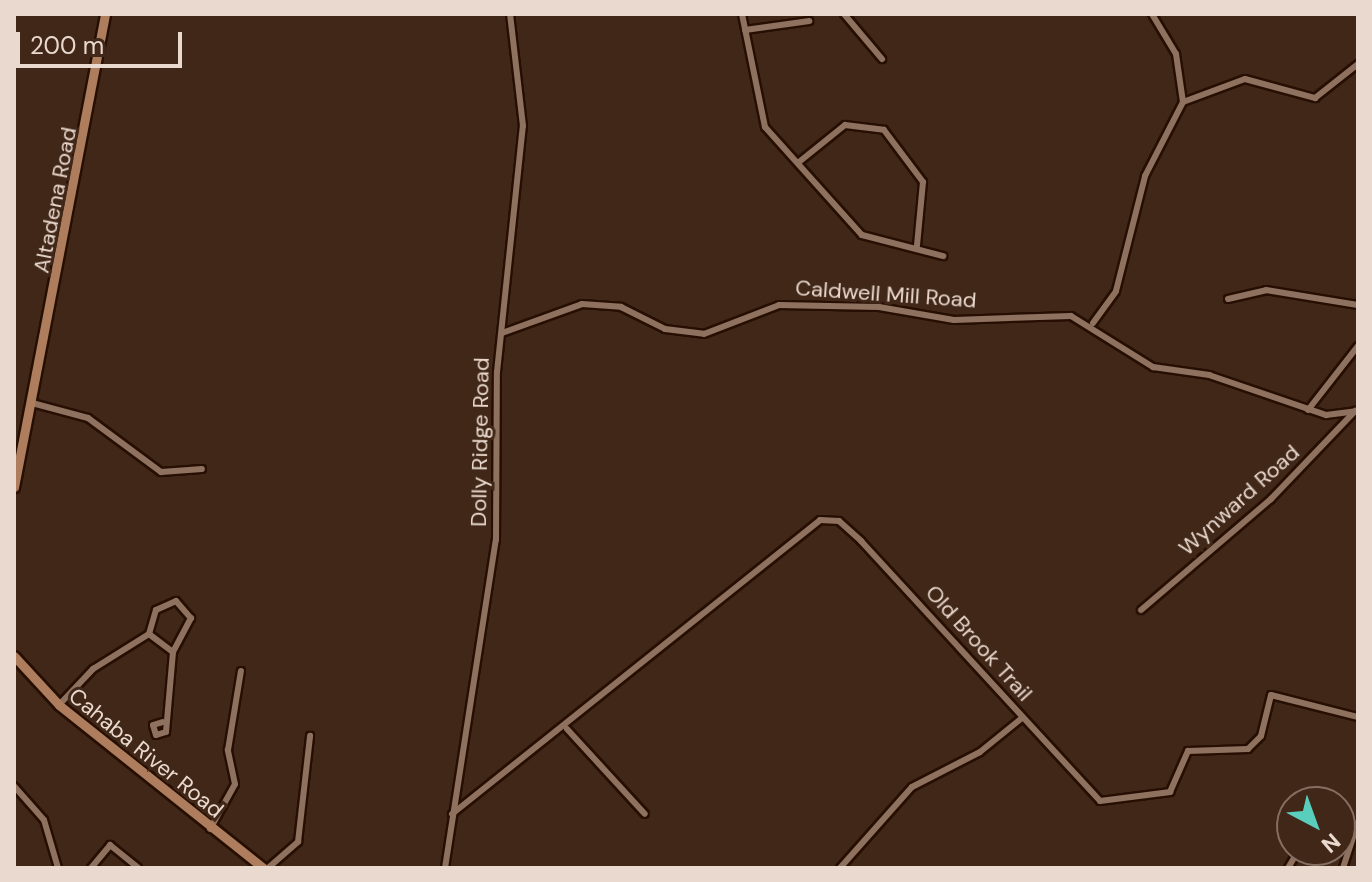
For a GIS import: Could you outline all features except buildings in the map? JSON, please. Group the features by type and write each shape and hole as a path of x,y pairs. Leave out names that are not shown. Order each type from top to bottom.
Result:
{"street":[{"name":"Altadena Road","path":"14,487 105,14"},
{"name":"Dolly Ridge Road","path":"445,868 493,571 502,333 523,126 510,14"},
{"path":"742,14 758,112 799,162 862,235 917,246 943,256"},
{"path":"844,14 882,59"},
{"path":"1093,323 1116,291 1145,176 1183,102 1176,54 1152,14"},
{"path":"745,30 809,21"},
{"path":"1183,102 1245,79 1315,98 1358,64"},
{"path":"799,162 845,125 884,130 923,182 917,246"},
{"path":"1228,299 1266,290 1358,305"},
{"name":"Caldwell Mill Road","path":"502,333 601,303 665,329 704,334 798,304 954,320 1058,315 1093,323 1153,367 1209,375 1308,410 1356,411"},
{"path":"1308,410 1358,346"},
{"path":"32,403 88,418 161,472 202,469"},
{"name":"Wynward Road","path":"1141,610 1271,499 1356,411"},
{"name":"Old Brook Trail","path":"567,729 820,520 833,519 1100,801 1170,792 1188,751 1248,749 1261,736 1271,695 1358,717"},
{"path":"59,705 93,669 149,634 156,610 182,604 191,618 189,633 173,652 163,722"},
{"path":"149,634 173,652"},
{"name":"Cahaba River Road","path":"14,656 59,705 210,829 265,868"},
{"path":"210,829 235,784 228,750 241,671"},
{"path":"840,868 923,777 980,752 1022,718"},
{"path":"452,814 567,729 645,814"},
{"path":"265,868 298,842 310,736"},
{"path":"14,786 44,820 58,868"},
{"path":"91,868 110,845 138,868"}]}
